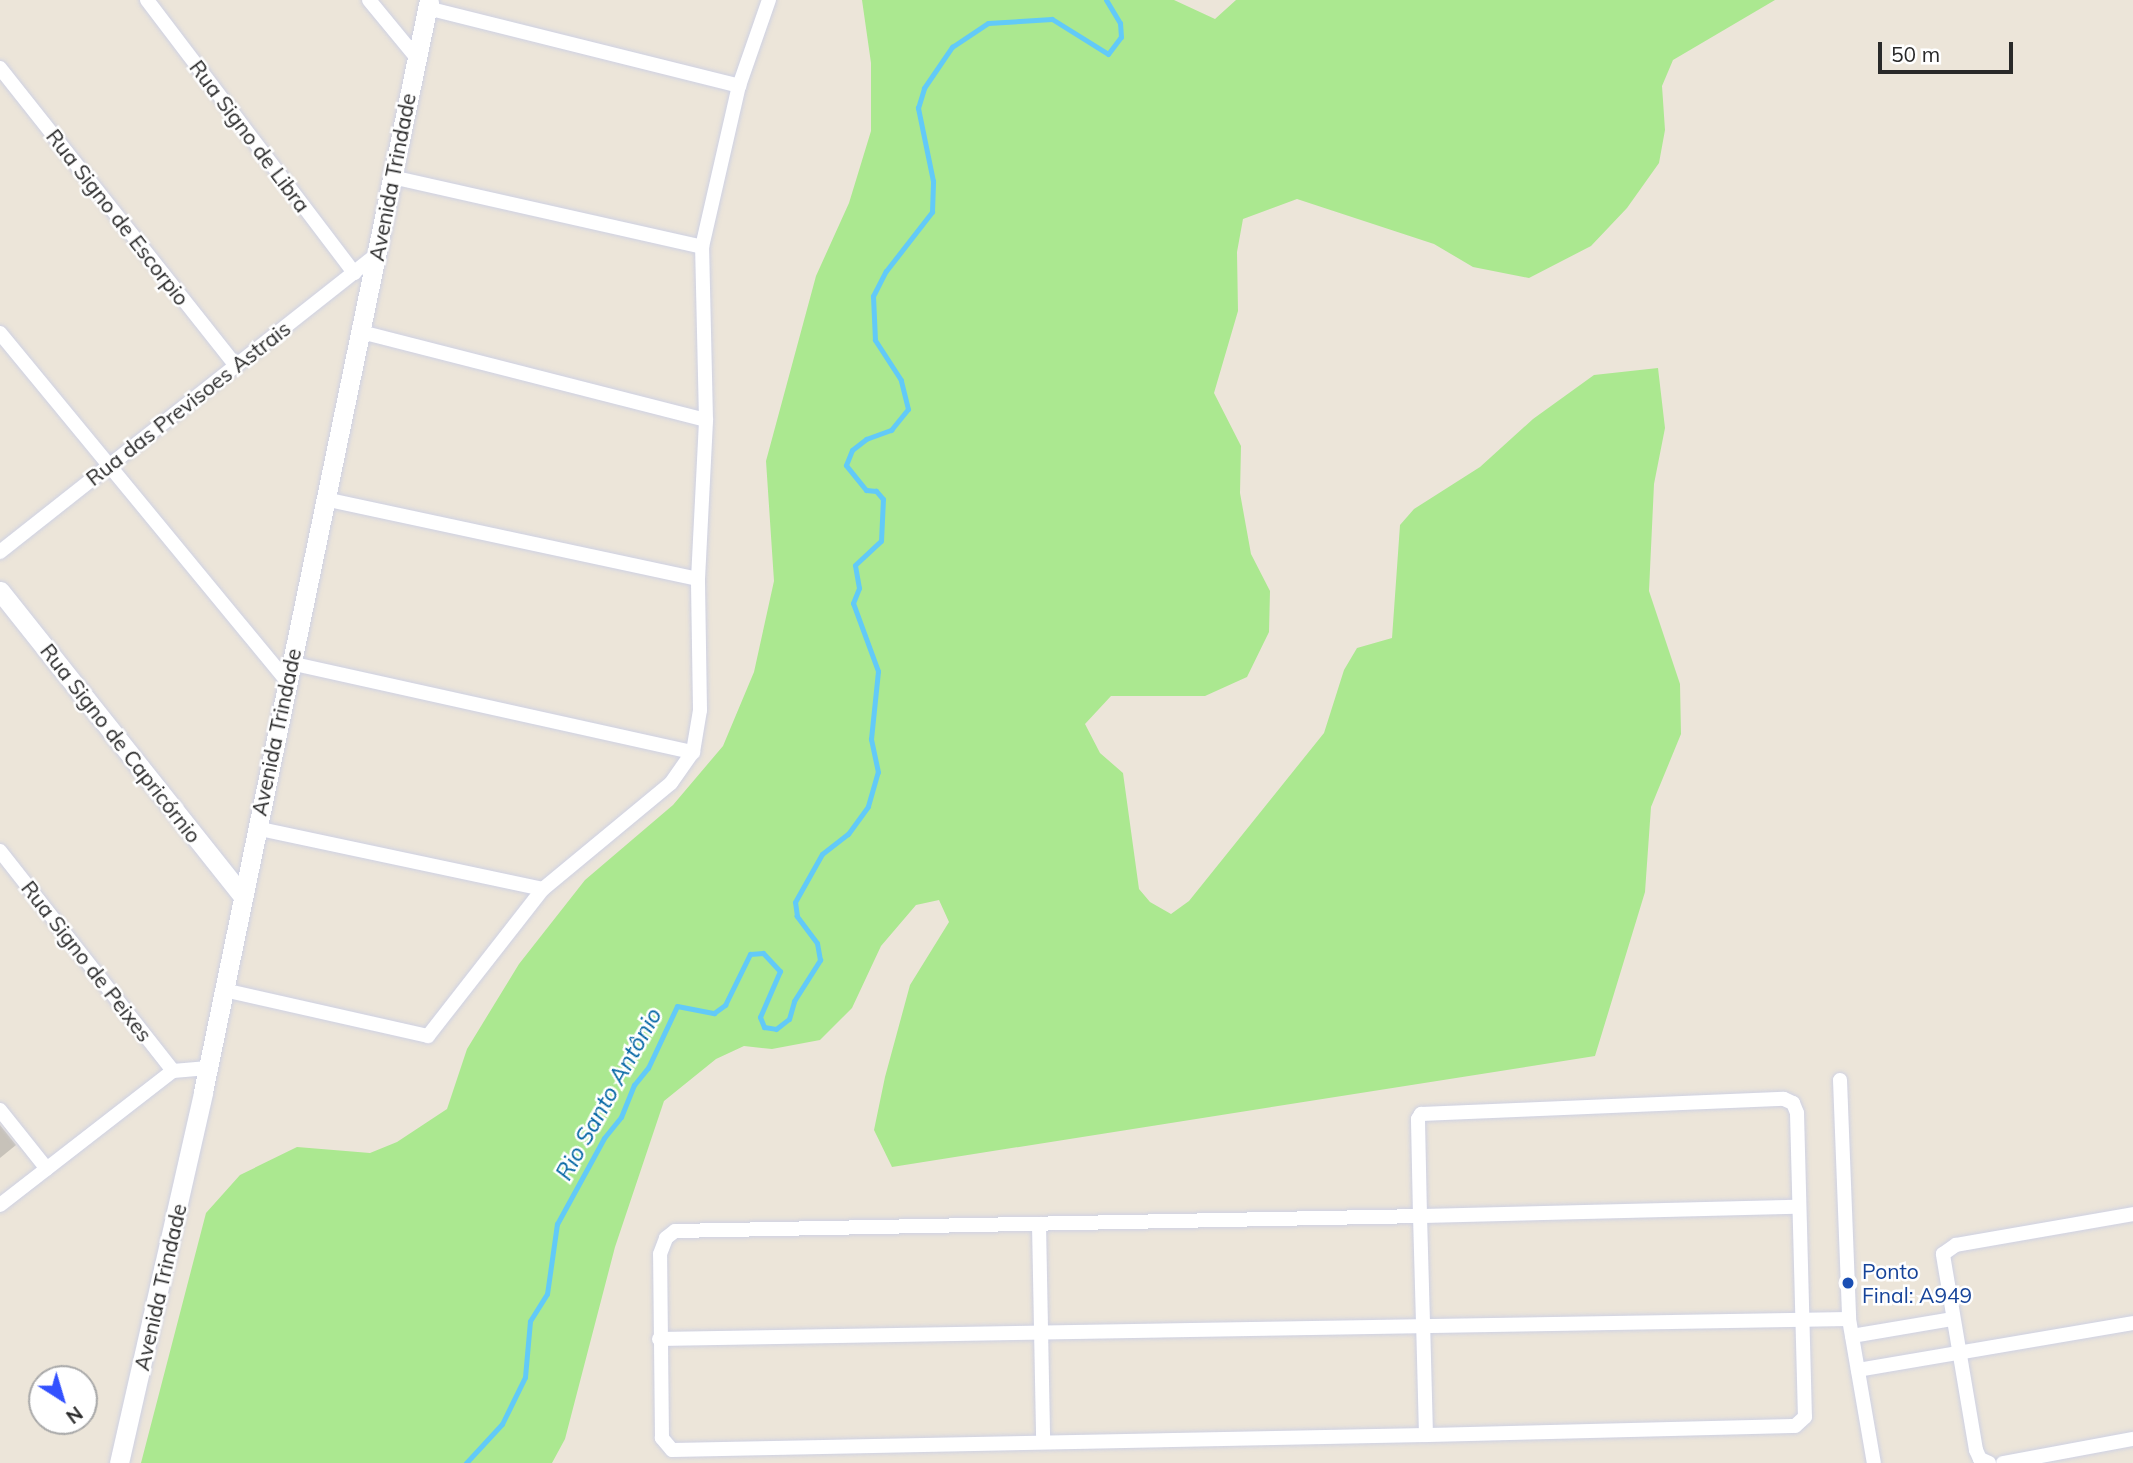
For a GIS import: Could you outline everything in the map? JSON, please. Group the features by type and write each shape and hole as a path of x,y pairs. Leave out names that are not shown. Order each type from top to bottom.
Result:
{"main road":[{"name":"Avenida Trindade","path":"119,1463 208,1068 428,4"},
{"name":"Rua Signo de Capricórnio","path":"0,592 242,895"}],"street":[{"name":"Rua Signo de Libra","path":"147,0 354,273"},
{"path":"369,0 416,57"},
{"path":"223,990 428,1036 543,889 671,783 693,752 700,710 698,579 706,420 702,247 739,86 769,0"},
{"path":"428,4 739,86"},
{"name":"Rua Signo de Escorpio","path":"0,68 236,366"},
{"path":"392,177 702,247"},
{"name":"Rua das Previsoes Astrais","path":"0,552 376,255"},
{"path":"361,332 706,420"},
{"path":"0,333 107,468 289,672 693,752"},
{"path":"325,499 698,579"},
{"path":"256,828 543,889"},
{"name":"Rua Signo de Peixes","path":"0,851 173,1071"},
{"path":"0,1205 173,1071 208,1068"},
{"path":"1840,1080 1849,1319 1874,1463"},
{"path":"1426,1435 1420,1216 1418,1119 1424,1111 1784,1099 1793,1103 1797,1113 1805,1418 1799,1426 1426,1435 1043,1441 672,1450 662,1438 660,1254 666,1238 675,1231 1039,1224 1420,1216 1799,1208"},
{"path":"0,1110 47,1169"},
{"path":"1989,1463 1980,1459 1976,1450 1942,1262 1947,1249 2133,1214"},
{"path":"1039,1224 1043,1441"},
{"path":"659,1339 1423,1323 1802,1317 1849,1319"},
{"path":"1852,1336 1952,1319"},
{"path":"1858,1370 2133,1323"},
{"path":"2003,1463 2133,1439"}],"green space":[{"path":"862,0 1174,0 1215,19 1236,0 1775,0 1673,60 1662,86 1665,130 1659,163 1627,208 1591,246 1529,278 1473,267 1434,244 1297,199 1243,219 1237,252 1238,311 1214,393 1241,446 1240,493 1251,554 1270,591 1269,632 1247,677 1205,696 1111,696 1085,724 1100,753 1123,773 1139,889 1150,902 1171,914 1189,901 1324,733 1344,670 1357,648 1392,638 1400,525 1414,509 1480,467 1533,419 1594,375 1658,368 1665,428 1654,484 1649,591 1680,684 1681,734 1651,807 1645,892 1595,1056 892,1167 874,1130 885,1077 910,985 949,922 939,900 916,905 881,946 852,1008 820,1040 772,1049 744,1046 716,1059 664,1101 615,1247 565,1439 552,1463 141,1463 206,1213 240,1175 297,1147 370,1153 397,1142 447,1109 467,1049 519,964 585,880 673,805 723,746 754,672 774,581 766,461 816,276 849,203 871,131 871,63"}],"building":[{"path":"0,1125 16,1145 0,1158"}],"waterway":[{"name":"Rio Santo Antônio","path":"466,1463 502,1424 525,1377 530,1321 547,1294 557,1224 604,1138 621,1117 634,1085 648,1068 677,1006 714,1013 725,1005 750,954 763,953 780,971 760,1017 764,1027 776,1029 789,1019 794,1001 820,960 817,943 797,916 795,902 822,854 848,834 868,806 878,772 871,739 878,671 853,603 859,588 855,565 881,541 883,499 876,491 866,490 846,465 852,450 866,439 891,430 908,409 901,380 875,340 873,296 886,271 932,212 933,181 918,108 924,88 952,47 988,23 1052,19 1108,54 1121,37 1120,23 1106,0"}],"place":[{"name":"Ponto Final: A949","path":"1848,1283"}]}
